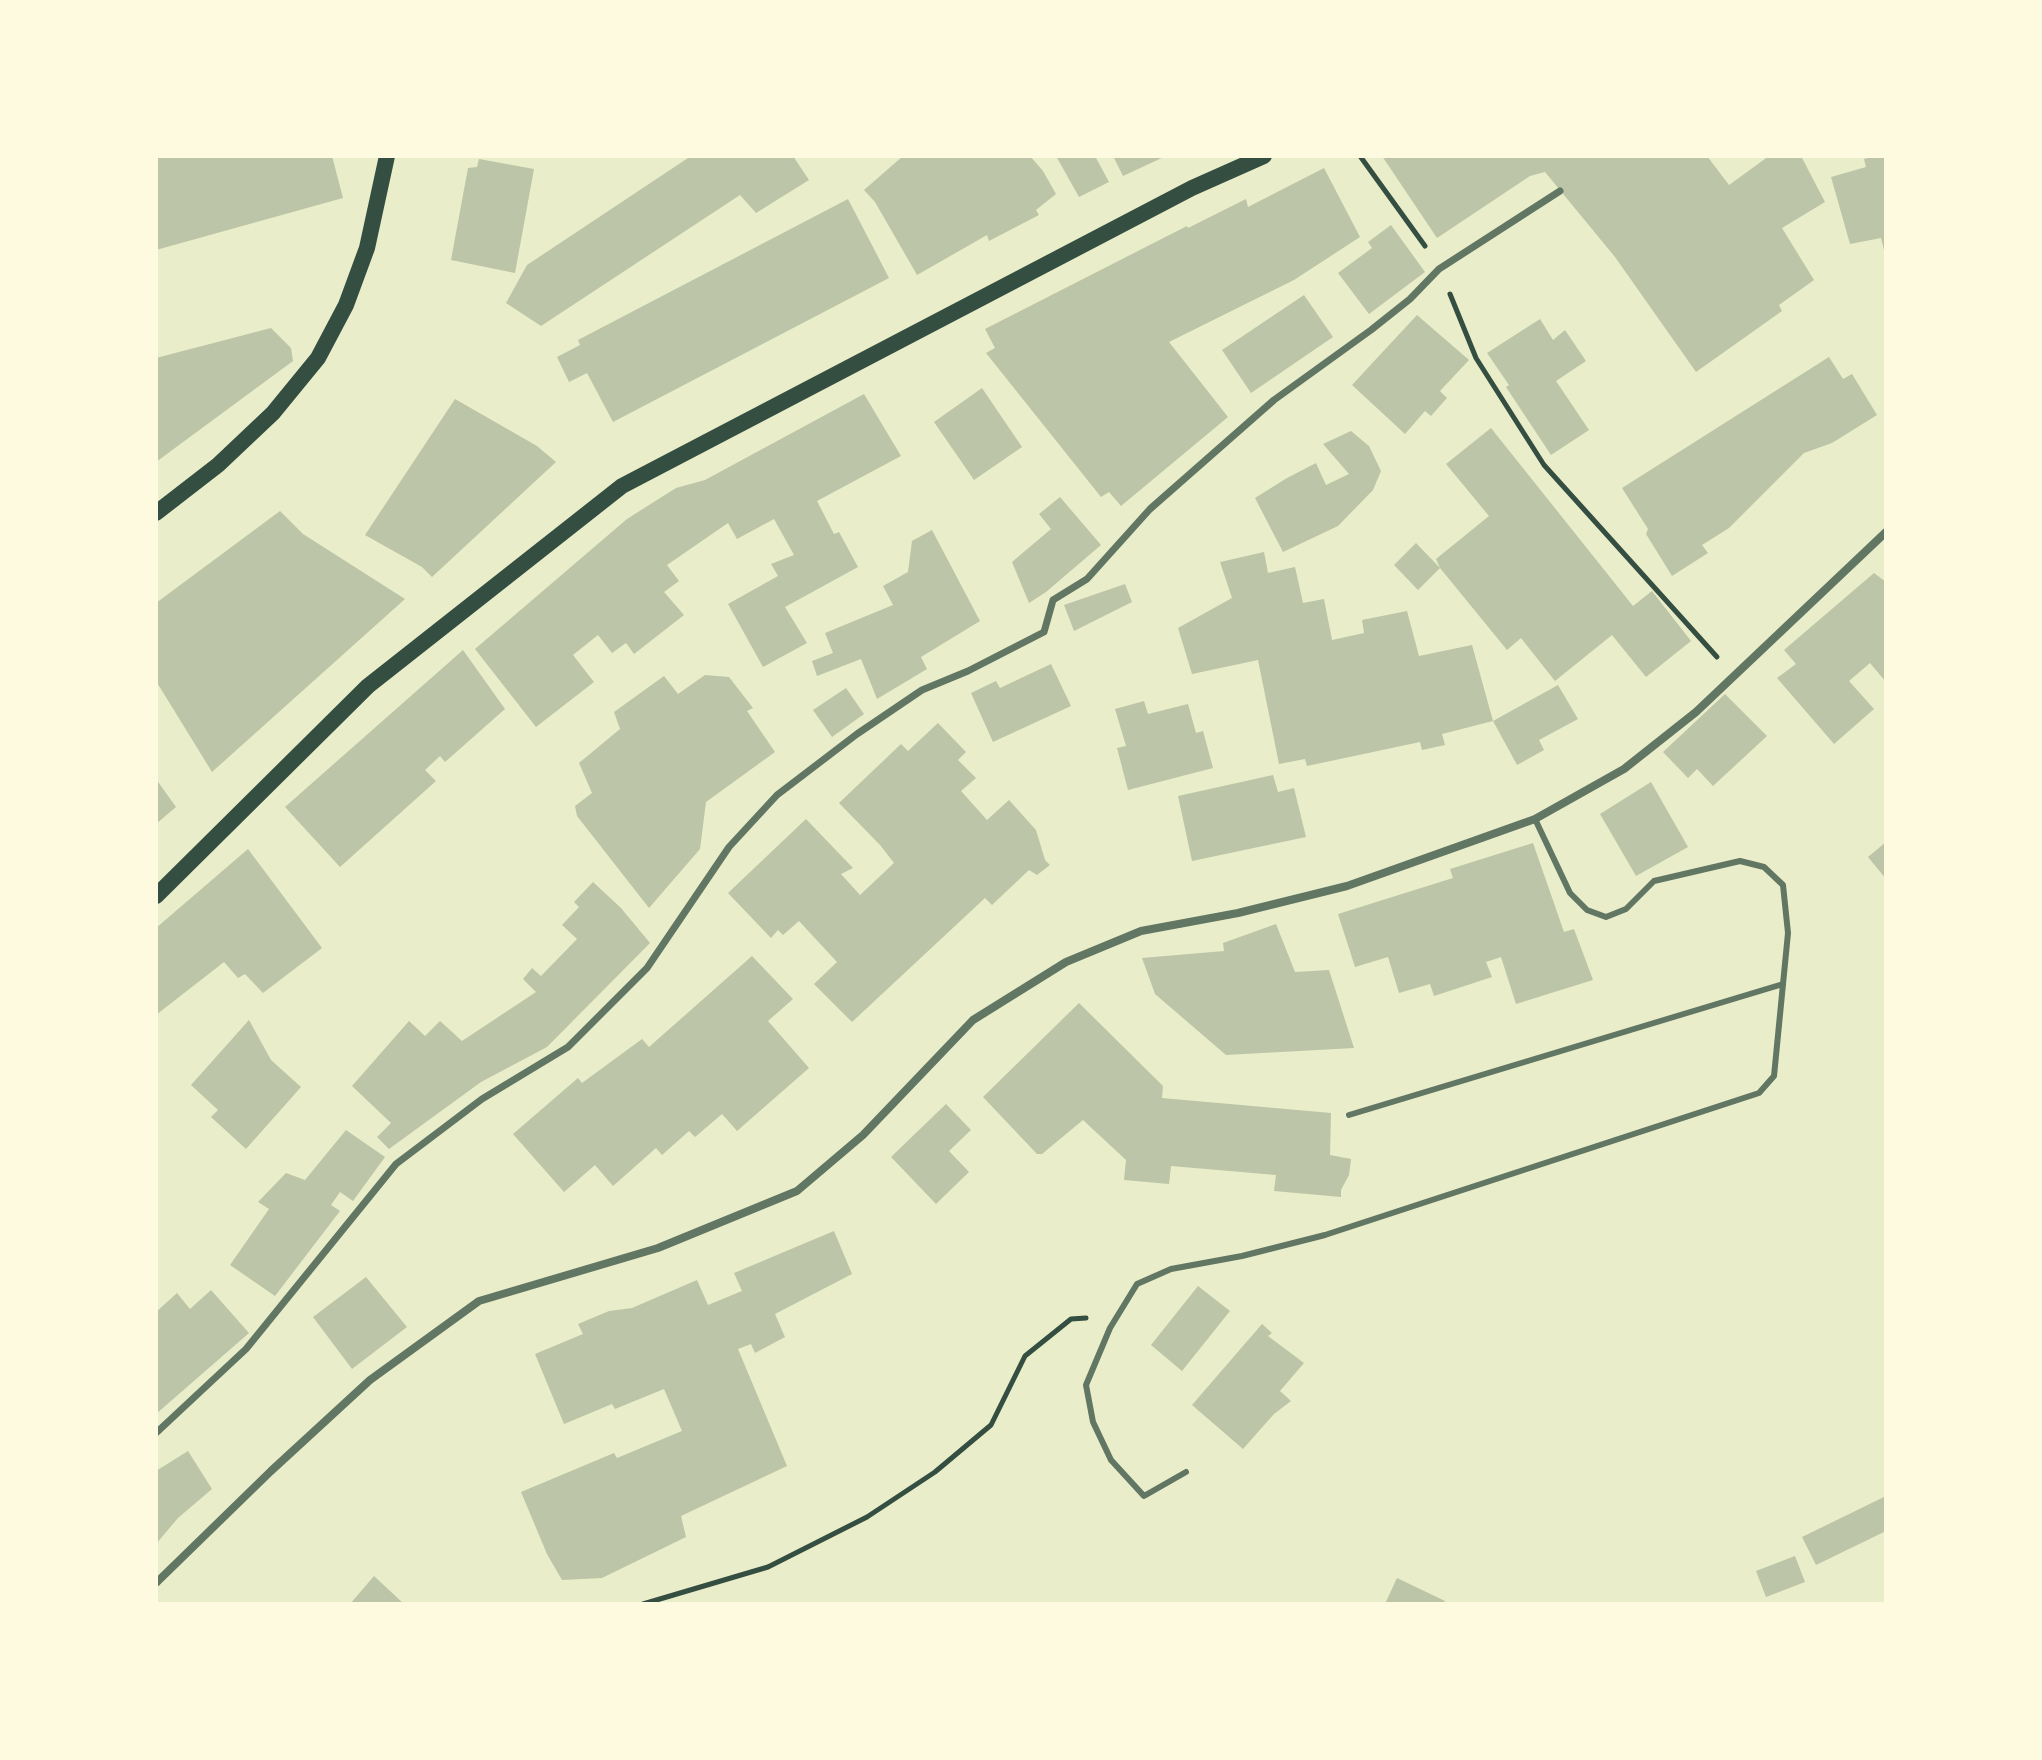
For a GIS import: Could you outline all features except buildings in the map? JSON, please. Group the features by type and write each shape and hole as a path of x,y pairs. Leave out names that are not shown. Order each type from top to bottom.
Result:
{"main road":[{"path":"156,513 218,465 273,413 318,358 346,305 367,248 387,156"},
{"path":"156,896 368,686 622,486 1192,188 1264,156"}],"street":[{"path":"156,1433 246,1349 396,1164 482,1099 568,1047 647,968 729,847 770,802 837,749 922,690 968,671 1044,632 1053,600 1087,579 1150,509 1274,400 1410,299 1439,269 1560,191"},
{"path":"156,1583 370,1380 479,1301 658,1248 797,1191 863,1135 973,1020 1066,962 1141,931 1238,913 1347,886 1535,819 1624,769 1696,712 1886,532"}],"lane":[{"path":"1186,1472 1144,1496 1111,1460 1093,1422 1086,1385 1110,1328 1137,1284 1171,1269 1242,1256 1325,1235 1759,1093 1774,1076 1788,933 1783,885 1764,867 1740,861 1654,881 1626,909 1606,917 1587,910 1570,893 1535,819"},
{"path":"1349,1115 1783,984"}],"path":[{"path":"1360,156 1439,269 1476,358 1544,465 1734,675"},
{"path":"643,1604 768,1567 867,1517 935,1472 991,1425 1025,1356 1071,1319 1119,1314"}]}
